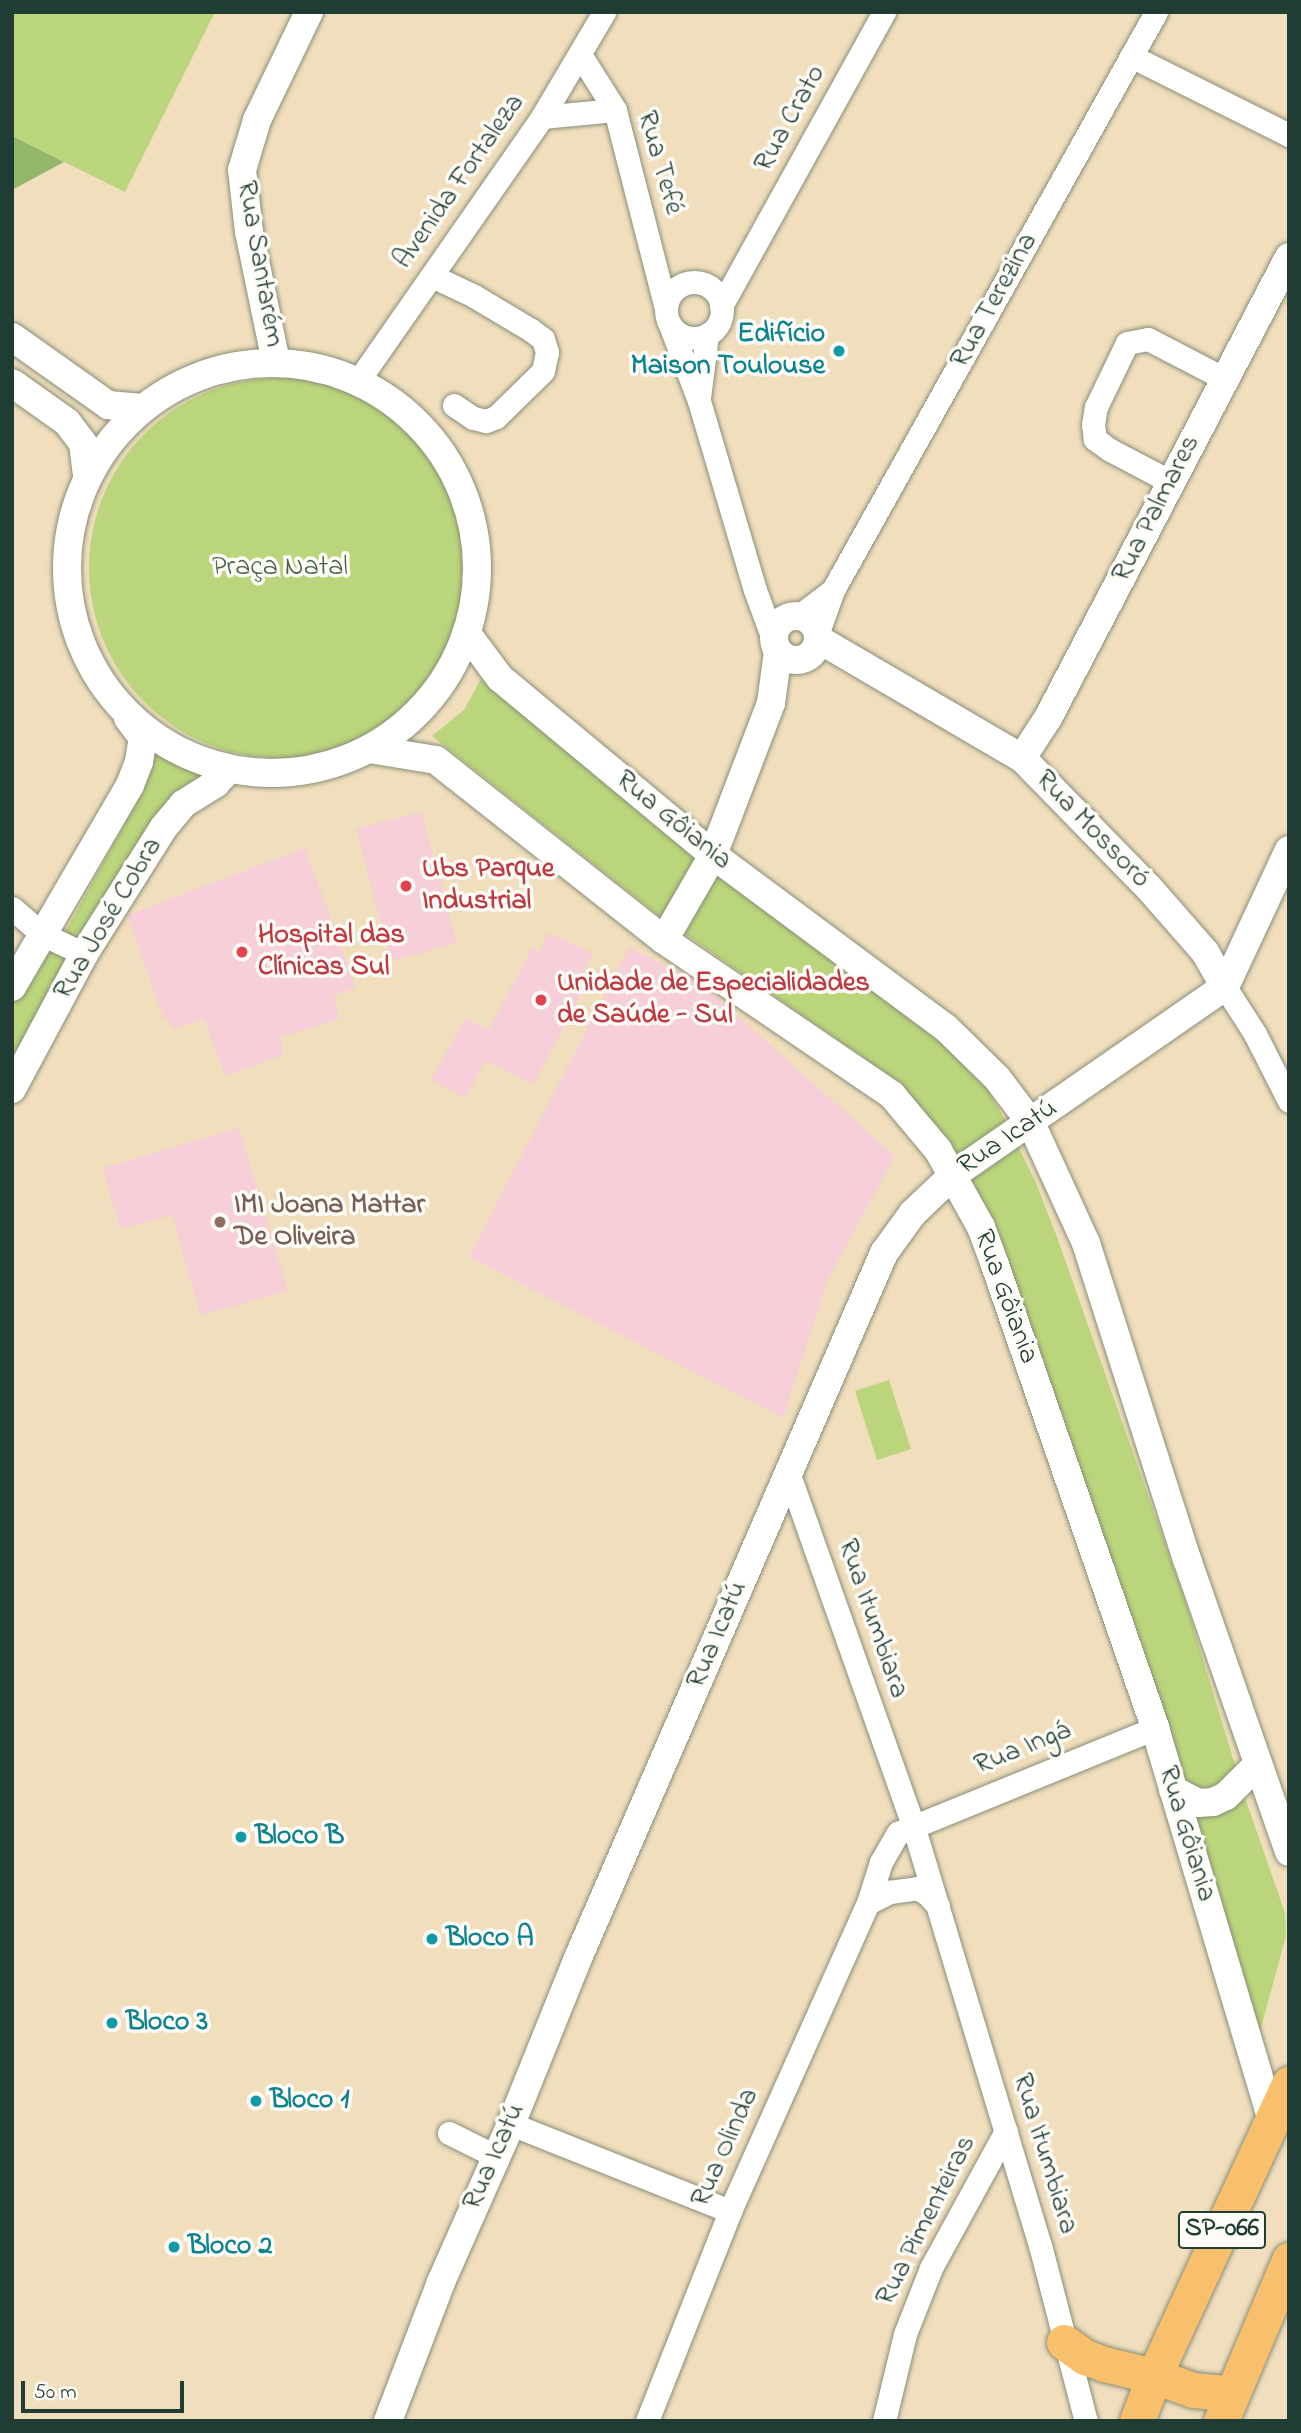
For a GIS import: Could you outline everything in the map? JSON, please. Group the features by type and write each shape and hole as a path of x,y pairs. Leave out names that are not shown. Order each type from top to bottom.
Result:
{"main road":[{"name":"SP-066","path":"1137,2421 1154,2376 1289,2084"},
{"name":"SP-066","path":"1226,2407 1289,2260"},
{"path":"1064,2342 1085,2357 1154,2376 1193,2390 1226,2407"}],"street":[{"name":"Rua Santarém","path":"276,362 249,232 242,170 257,120 309,12"},
{"name":"Avenida Fortaleza","path":"358,380 542,117 581,56 604,12"},
{"name":"Rua Crato","path":"721,306 884,12"},
{"name":"Rua Terezina","path":"664,940 713,855 797,636 834,590 1156,12"},
{"name":"Rua Tefé","path":"581,56 615,110 668,316 699,401 755,590 797,636"},
{"path":"1131,56 1289,135"},
{"path":"542,117 615,110"},
{"name":"Rua Tefé","path":"653,252 692,283"},
{"path":"692,283 713,290 721,306 719,323 707,335 699,338 682,336 668,316 672,292 749,256"},
{"name":"Rua Palmares","path":"1022,758 1048,718 1289,257"},
{"path":"432,276 474,296 531,330 543,339 547,352 543,372 496,417 486,421 473,418 454,405"},
{"name":"Rua Tefé","path":"699,401 707,335"},
{"path":"12,337 108,405 142,408"},
{"path":"1171,482 1110,450 1095,439 1093,425 1096,407 1127,343 1148,339 1225,379"},
{"path":"276,362 358,380 409,413 448,460 467,504 472,516 479,576 468,635 445,681 420,710 411,720 369,749 325,766 277,773 229,769 188,755 150,734 118,705 90,665 72,620 67,583 70,523 87,478 110,440 142,408 183,382 205,374 228,367 276,362"},
{"path":"12,383 67,422 83,443 87,478"},
{"name":"Rua Gôiania","path":"468,635 500,678 713,855 946,1028 997,1078 1031,1123 1086,1242 1187,1559 1289,1852"},
{"name":"Rua Mossoró","path":"797,636 1022,758 1149,888 1205,952 1255,1034 1289,1101"},
{"name":"Rua José Cobra","path":"12,987 130,785 139,762 143,738 118,705"},
{"name":"Rua Gôiania","path":"369,749 436,760 664,940 892,1094 930,1139 981,1227 995,1265 1155,1728 1272,2121"},
{"name":"Rua José Cobra","path":"12,1089 84,954 164,827 183,804 216,783 229,769"},
{"path":"1225,987 1289,850"},
{"path":"12,908 42,934 84,954"},
{"name":"Rua Icatú","path":"387,2421 441,2282 511,2124 578,1958 884,1253 913,1213 953,1175 1225,987"},
{"name":"Rua Itumbiara","path":"788,1472 913,1825 1040,2245 1086,2421"},
{"name":"Rua Ingá","path":"913,1825 1155,1728"},
{"path":"1173,1790 1198,1803 1213,1802 1226,1796 1258,1764"},
{"name":"Rua Olinda","path":"647,2421 730,2211 868,1903 887,1850 898,1833 913,1825"},
{"path":"868,1903 890,1892 917,1888 927,1894 937,1906"},
{"path":"511,2124 730,2211"},
{"name":"Rua Pimenteiras","path":"884,2421 905,2334 931,2268 1006,2131"},
{"path":"449,2133 495,2156"}],"shaded area":[{"name":"Ubs Parque Industrial","path":"422,812 457,943 391,961 356,829"},
{"name":"Hospital das Clínicas Sul","path":"305,848 356,988 334,995 339,1019 281,1037 283,1055 225,1076 204,1019 172,1029 169,1019 164,1019 127,915"},
{"name":"Unidade de Especialidades de Saúde - Sul","path":"548,933 593,953 581,977 588,982 533,1085 485,1061 466,1098 431,1080 465,1018 489,1029 533,947 539,953"},
{"path":"629,948 697,980 895,1156 828,1279 783,1418 469,1257"},
{"name":"IMI Joana Mattar De Oliveira","path":"239,1128 288,1291 200,1315 172,1215 120,1229 103,1168"}],"green space":[{"path":"12,12 215,12 125,192 12,136"},
{"path":"12,136 64,162 12,190"},
{"name":"Praça Natal","path":"279,378 316,382 352,393 384,410 413,434 437,463 454,495 465,531 469,568 465,605 454,641 437,673 413,702 384,726 352,743 316,754 279,758 242,754 206,743 174,726 145,702 121,673 104,641 93,605 89,568 93,531 104,495 121,463 145,434 174,410 206,393 242,382"},
{"path":"481,679 697,854 937,1036 985,1084 1036,1183 1057,1237 1186,1603 1244,1795 1285,1913 1286,1936 1257,2042 999,1233 963,1163 900,1083 662,918 432,736 464,710"},
{"path":"158,744 183,762 207,771 191,783 86,947 64,934 143,791"},
{"path":"44,945 72,960 12,1072 12,1005"},
{"path":"889,1380 911,1449 877,1460 855,1391"}],"place":[{"name":"Edifício Maison Toulouse","path":"839,351"},
{"name":"Ubs Parque Industrial","path":"406,886"},
{"name":"Hospital das Clínicas Sul","path":"242,952"},
{"name":"Unidade de Especialidades de Saúde - Sul","path":"541,1000"},
{"name":"IMI Joana Mattar De Oliveira","path":"220,1222"},
{"name":"Bloco B","path":"241,1837"},
{"name":"Bloco A","path":"432,1939"},
{"name":"Bloco 3","path":"112,2023"},
{"name":"Bloco 1","path":"256,2101"},
{"name":"Bloco 2","path":"174,2247"}]}
